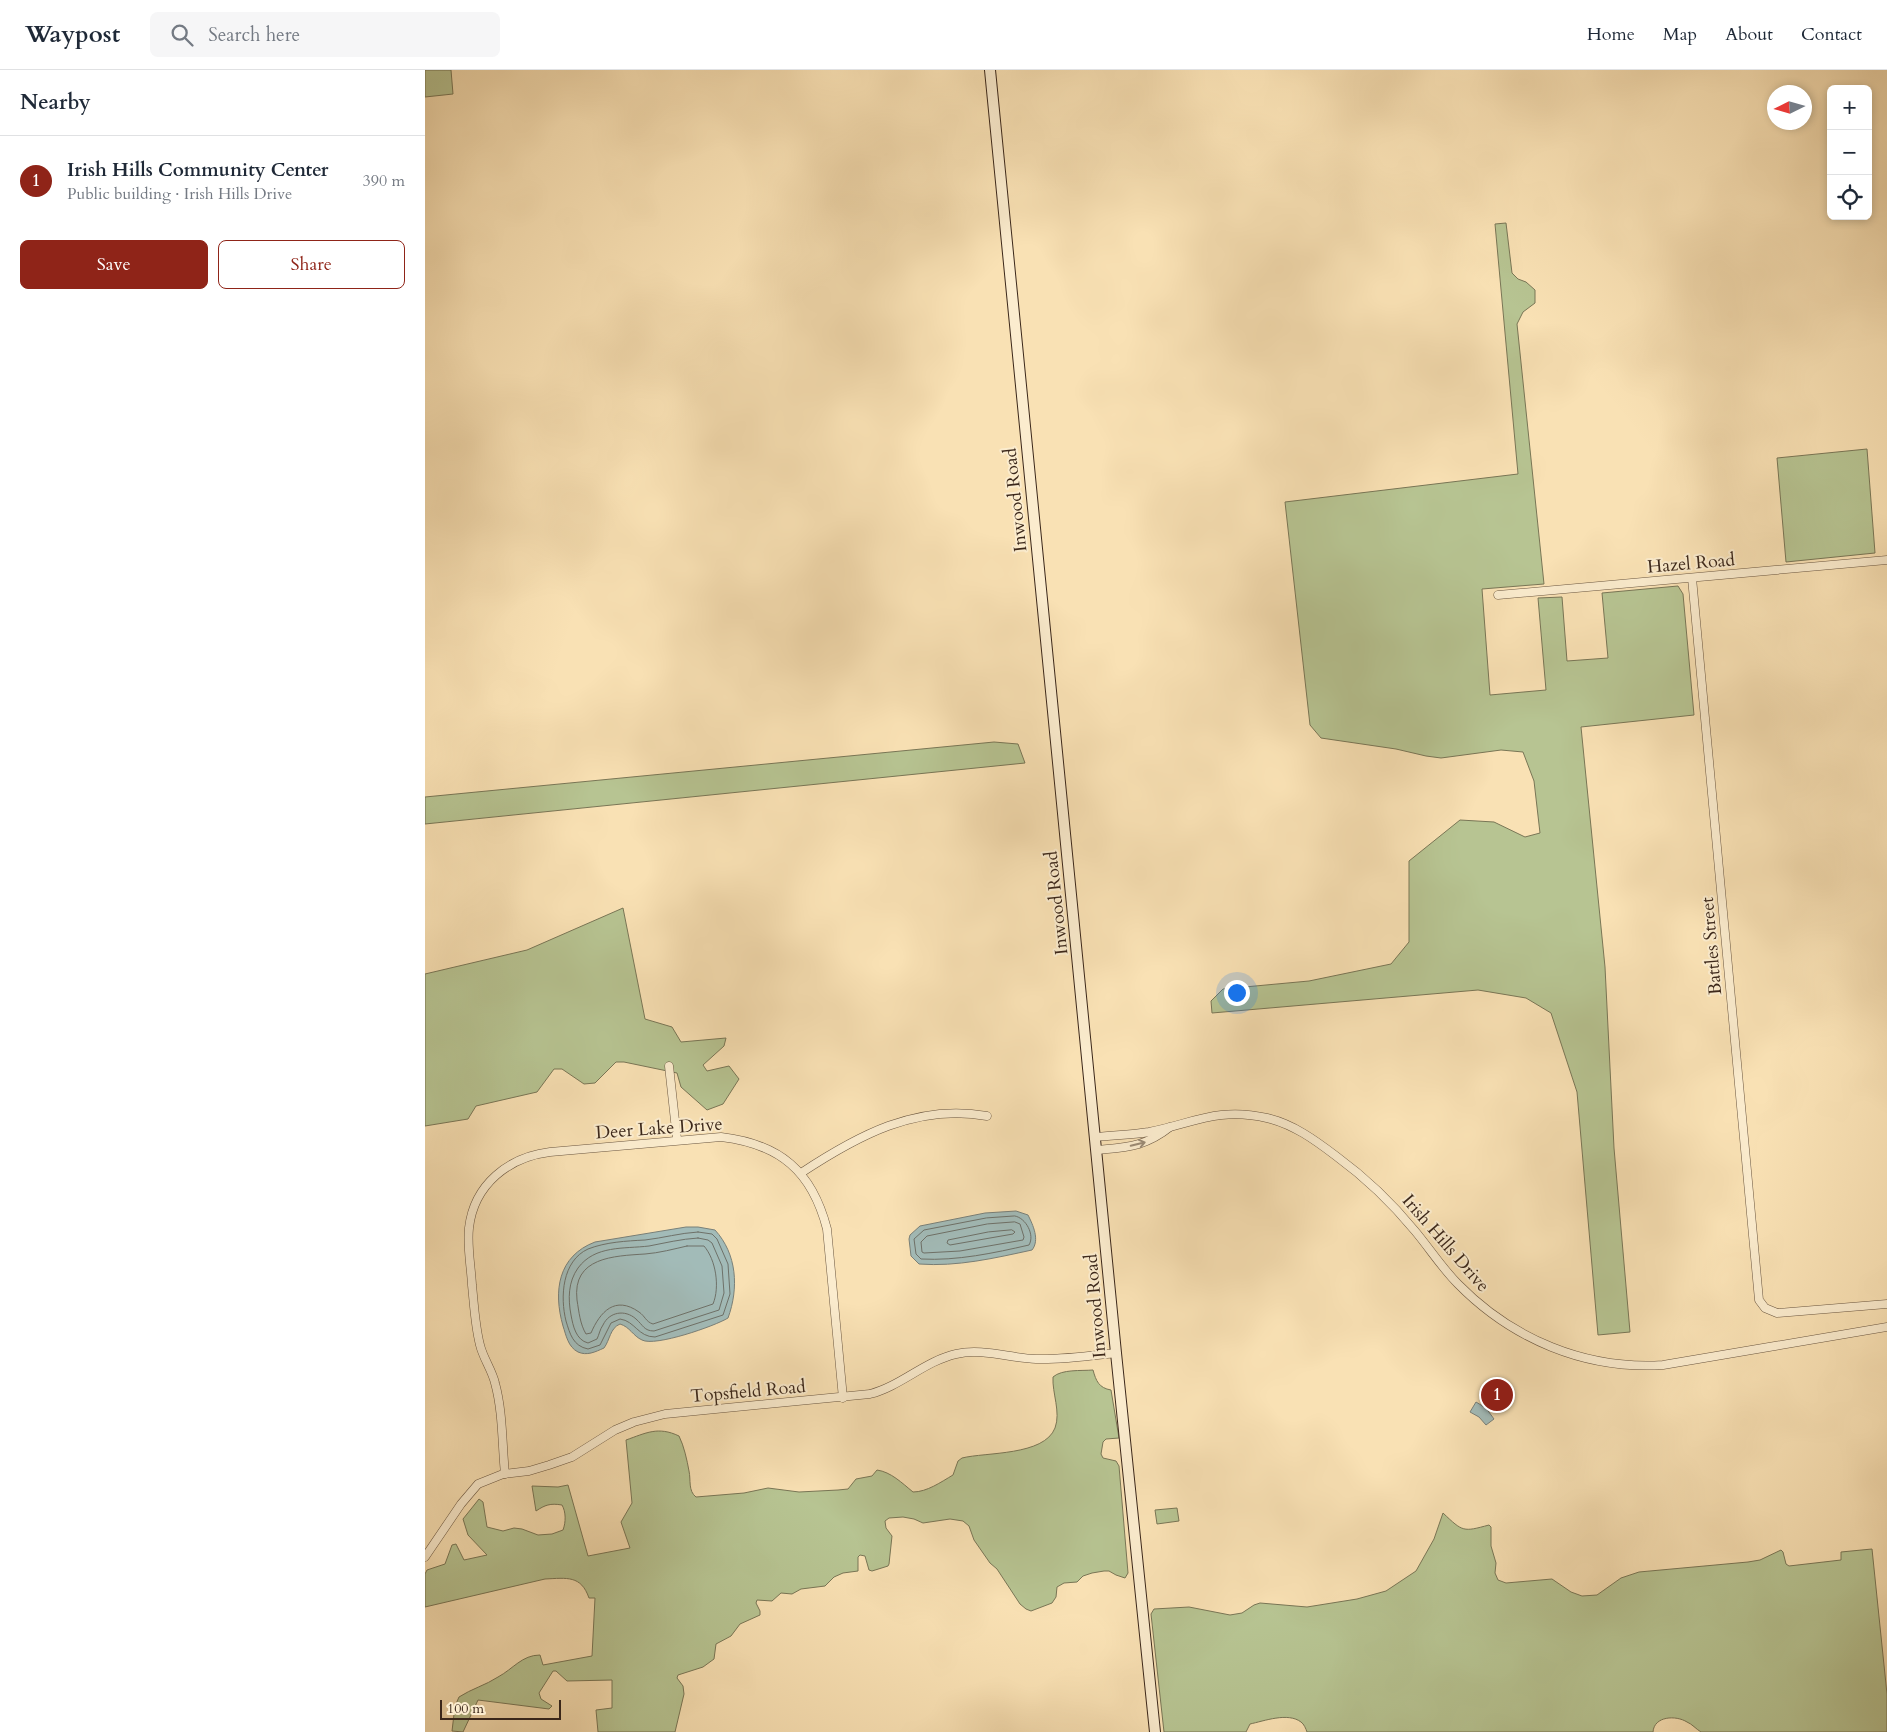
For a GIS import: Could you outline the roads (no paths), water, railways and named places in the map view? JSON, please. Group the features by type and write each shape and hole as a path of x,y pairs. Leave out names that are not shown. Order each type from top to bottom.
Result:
{"street":[{"name":"Inwood Road","path":"989,70 1155,1732"},
{"name":"Hazel Road","path":"1498,594 1887,560"},
{"name":"Battles Street","path":"1692,578 1759,1300 1765,1308 1777,1313 1887,1304"},
{"path":"669,1066 677,1140"},
{"path":"801,1173 851,1142 889,1125 915,1118 967,1112 987,1116"},
{"name":"Irish Hills Drive","path":"1096,1137 1147,1132 1200,1117 1222,1114 1245,1114 1280,1122 1303,1132 1370,1183 1393,1205 1457,1283 1489,1313 1540,1343 1583,1358 1620,1364 1663,1365 1887,1328"},
{"name":"Irish Hills Drive","path":"1097,1150 1142,1144 1157,1138 1174,1124"},
{"name":"Deer Lake Drive","path":"505,1474 495,1384 481,1351 477,1333 469,1253 469,1229 474,1206 483,1188 500,1171 521,1158 550,1152 712,1136 742,1139 776,1153 801,1173 816,1196 827,1229 843,1398"},
{"name":"Topsfield Road","path":"425,1557 472,1490 486,1480 505,1474 549,1466 577,1454 615,1430 634,1422 655,1416 843,1398 878,1392 937,1361 963,1353 970,1352 1037,1359 1116,1353"}],"water":[{"path":"1016,1211 1028,1215 1032,1223 1036,1237 1032,1250 976,1261 933,1265 919,1264 911,1256 910,1235 920,1226 985,1213"},
{"path":"686,1227 715,1230 728,1250 732,1260 735,1283 732,1307 728,1318 685,1335 659,1341 642,1340 620,1324 612,1331 604,1348 588,1354 575,1350 565,1333 559,1300 561,1276 573,1256 595,1242"},
{"path":"1476,1402 1486,1408 1494,1419 1486,1425 1479,1417 1470,1412"}],"place":[{"name":"Irish Hills Community Center","path":"1497,1395"}]}
